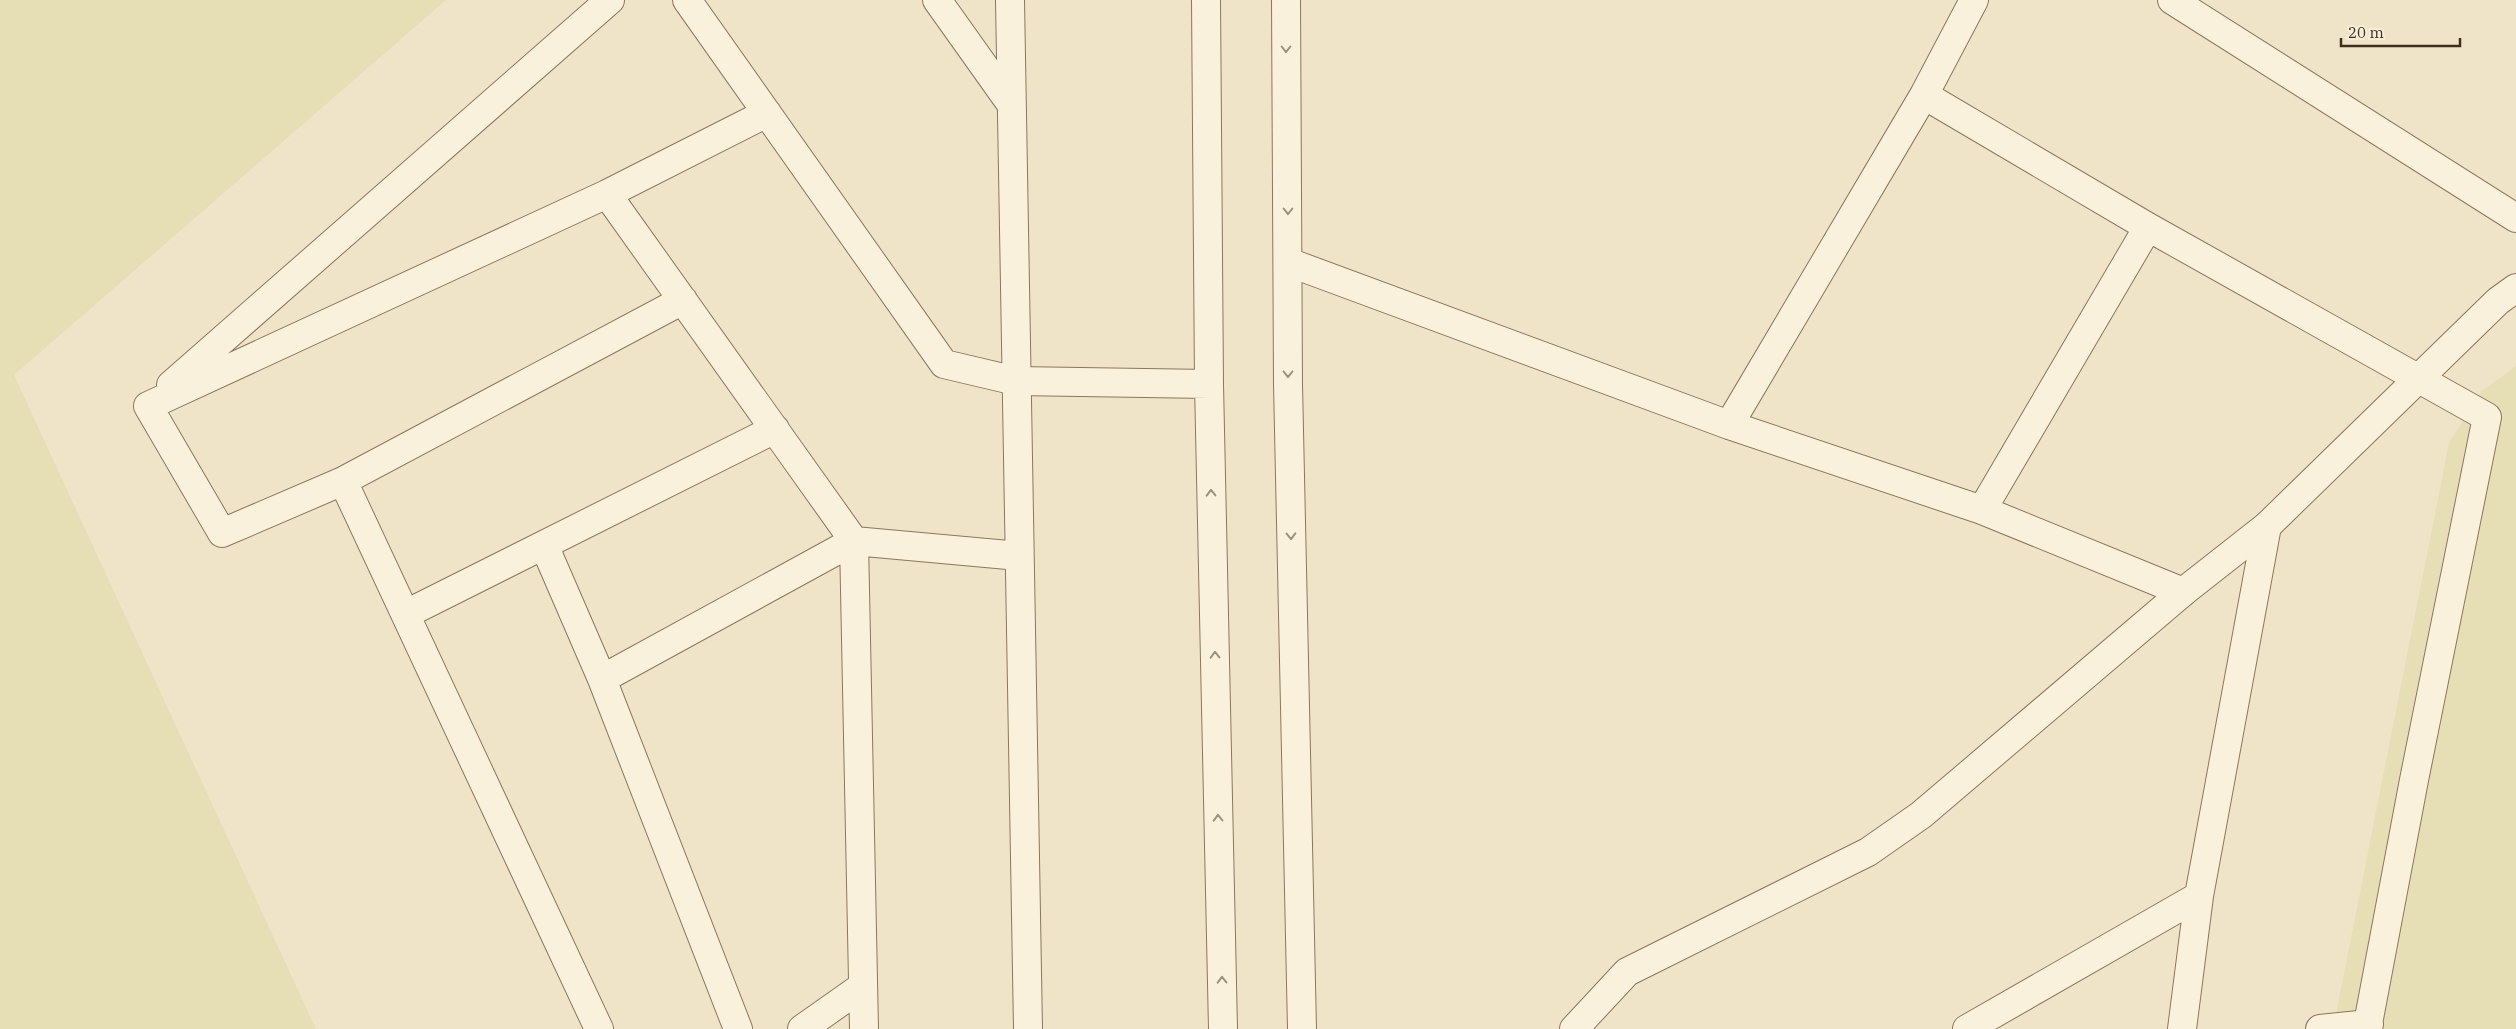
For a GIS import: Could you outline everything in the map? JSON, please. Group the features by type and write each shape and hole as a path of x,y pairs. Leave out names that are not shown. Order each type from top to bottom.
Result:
{"street":[{"path":"148,406 610,0"},
{"path":"687,0 944,364 1016,380 1209,384"},
{"path":"936,0 1011,104"},
{"path":"1010,0 1028,1029"},
{"path":"1206,0 1209,384 1223,1029"},
{"path":"1286,0 1288,384 1302,1029"},
{"path":"1729,425 1924,95 1974,0"},
{"path":"2172,0 2516,218"},
{"path":"1924,95 2148,227 2487,417 2414,780 2368,1026 2320,1029"},
{"path":"148,406 607,194 767,113"},
{"path":"607,194 854,540 864,1029"},
{"path":"1982,510 2148,227"},
{"path":"1288,262 1729,425 1982,510 2183,592"},
{"path":"1574,1029 1627,972 1868,852 1921,815 2183,592 2267,526 2498,301 2516,288"},
{"path":"148,406 222,533 343,481 682,300"},
{"path":"406,614 774,430"},
{"path":"343,481 599,1029"},
{"path":"2182,1029 2199,896 2267,526"},
{"path":"602,679 854,540 1019,556"},
{"path":"544,545 602,679 738,1029"},
{"path":"1967,1029 2199,896"},
{"path":"802,1029 863,986"}],"shaded area":[{"path":"0,0 446,0 14,375 316,1029 0,1029"},
{"path":"2516,366 2516,1029 2333,1029 2449,443 2481,392"}]}
